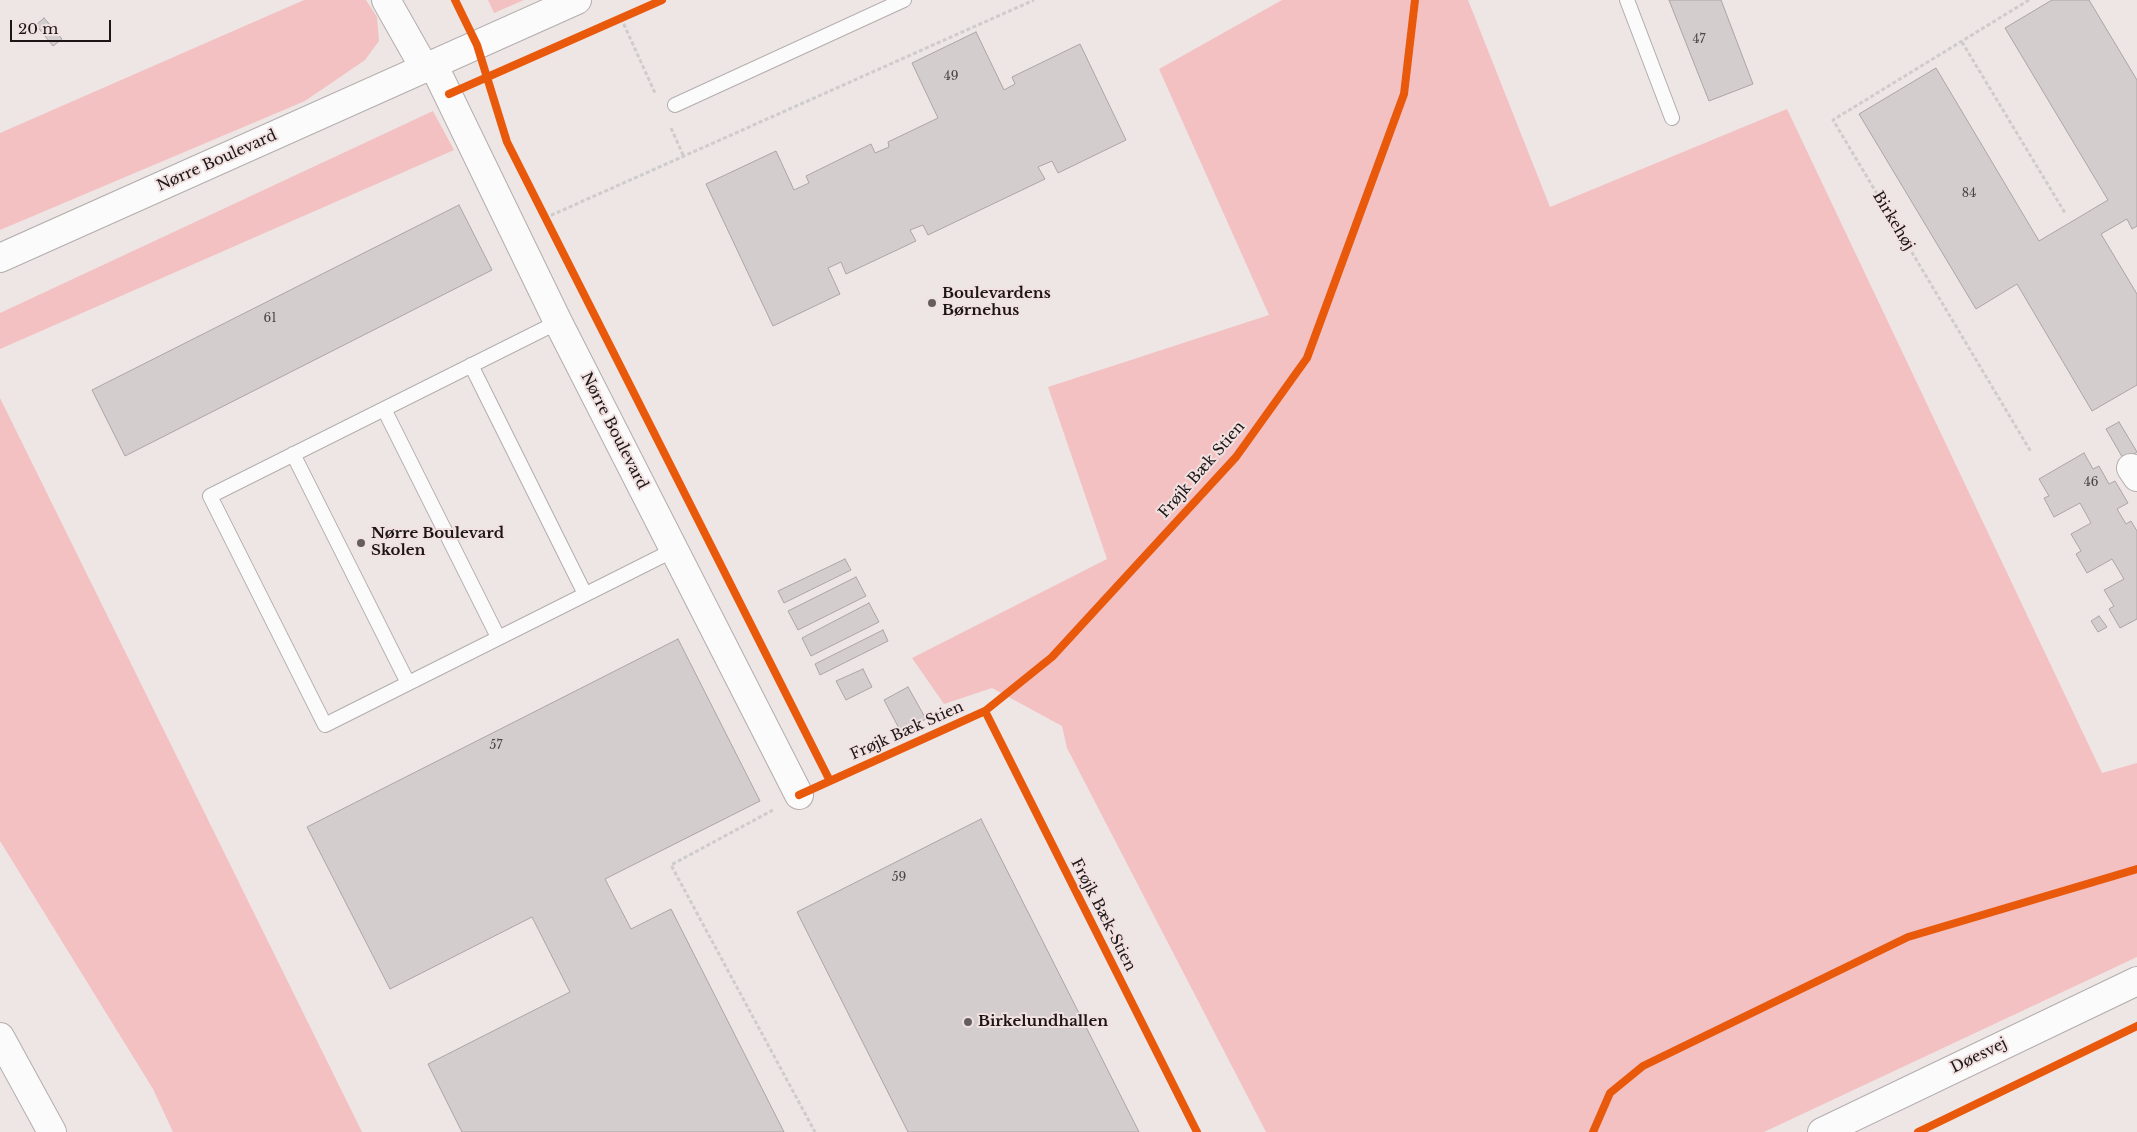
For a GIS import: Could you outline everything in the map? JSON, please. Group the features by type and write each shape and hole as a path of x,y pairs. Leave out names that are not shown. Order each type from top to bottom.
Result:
{"street":[{"path":"386,0 429,66"},
{"name":"Nørre Boulevard","path":"0,258 577,0"},
{"name":"Nørre Boulevard","path":"429,66 800,795"},
{"name":"Døesvej","path":"1822,1132 2137,981"},
{"path":"0,1037 52,1132"}],"lane":[{"path":"675,105 904,0"},
{"path":"1627,0 1672,118"},
{"path":"558,322 210,496 325,725 674,550"},
{"path":"471,365 585,594"},
{"path":"384,409 498,637"},
{"path":"293,454 408,683"}],"path":[{"path":"545,218 1034,0"},
{"path":"612,22 629,14"},
{"path":"621,18 656,96"},
{"path":"1962,42 2065,213"},
{"path":"668,122 684,157"},
{"path":"541,210 549,227"},
{"path":"800,795 671,865 815,1132"}],"shaded area":[{"path":"304,0 366,0 377,17 379,41 365,60 305,101 0,230 0,133"},
{"path":"488,0 524,0 494,13"},
{"path":"1282,0 1468,0 1550,207 1787,109 2102,773 2137,763 2137,957 1764,1132 1266,1132 1067,748 1062,726 992,688 944,704 912,658 1107,559 1048,387 1269,315 1159,69"},
{"path":"433,111 454,150 0,349 0,313"},
{"path":"0,398 362,1132 173,1132 153,1089 0,841"}],"building":[{"path":"1669,0 1721,0 1753,84 1709,101"},
{"path":"2052,0 2089,0 2137,80 2137,226 2132,229 2127,219 2101,234 2137,294 2137,385 2092,411 2017,284 1976,309 1859,114 1936,68 2039,241 2108,200 2005,28"},
{"path":"44,18 62,39 53,46 36,25"},
{"path":"976,32 1004,90 1015,84 1012,77 1080,44 1126,140 1058,173 1052,161 1038,167 1045,179 928,235 923,225 910,230 916,241 846,274 841,262 828,268 840,294 773,326 706,184 776,151 794,190 809,183 806,176 871,144 875,153 889,147 888,142 938,118 912,63"},
{"path":"459,205 492,270 125,456 92,390"},
{"path":"2119,422 2137,452 2124,460 2106,429"},
{"path":"2084,453 2093,469 2099,466 2109,484 2115,481 2128,503 2117,509 2126,524 2131,521 2137,531 2137,619 2120,628 2109,609 2114,606 2104,590 2124,579 2112,559 2087,573 2076,554 2081,551 2071,534 2091,523 2080,503 2054,517 2044,498 2049,496 2039,479"},
{"path":"845,559 851,570 784,603 778,591"},
{"path":"856,577 866,596 798,630 788,611"},
{"path":"869,603 879,622 811,656 802,638"},
{"path":"2099,616 2107,627 2098,632 2091,621"},
{"path":"883,630 888,641 820,675 815,664"},
{"path":"678,639 760,801 605,879 631,929 671,909 784,1132 462,1132 428,1064 570,992 532,917 390,989 307,827"},
{"path":"863,669 872,687 846,700 836,681"},
{"path":"908,687 926,719 901,732 884,700"},
{"name":"Birkelundhallen","path":"981,819 1139,1132 908,1132 797,912"}],"cycle path":[{"path":"455,0 477,45 507,142 830,781"},
{"path":"449,94 662,0"},
{"name":"Frøjk Bæk Stien","path":"799,795 985,711 1052,657 1236,457 1307,358 1404,94 1415,0"},
{"name":"Frøjk Bæk-Stien","path":"985,711 1197,1132"},
{"path":"1593,1132 1610,1093 1643,1066 1908,937 2137,869"},
{"path":"1918,1132 2137,1026"}],"place":[{"name":"Boulevardens Børnehus","path":"932,303"},
{"name":"Nørre Boulevard Skolen","path":"361,543"},
{"name":"Birkelundhallen","path":"968,1022"}]}
